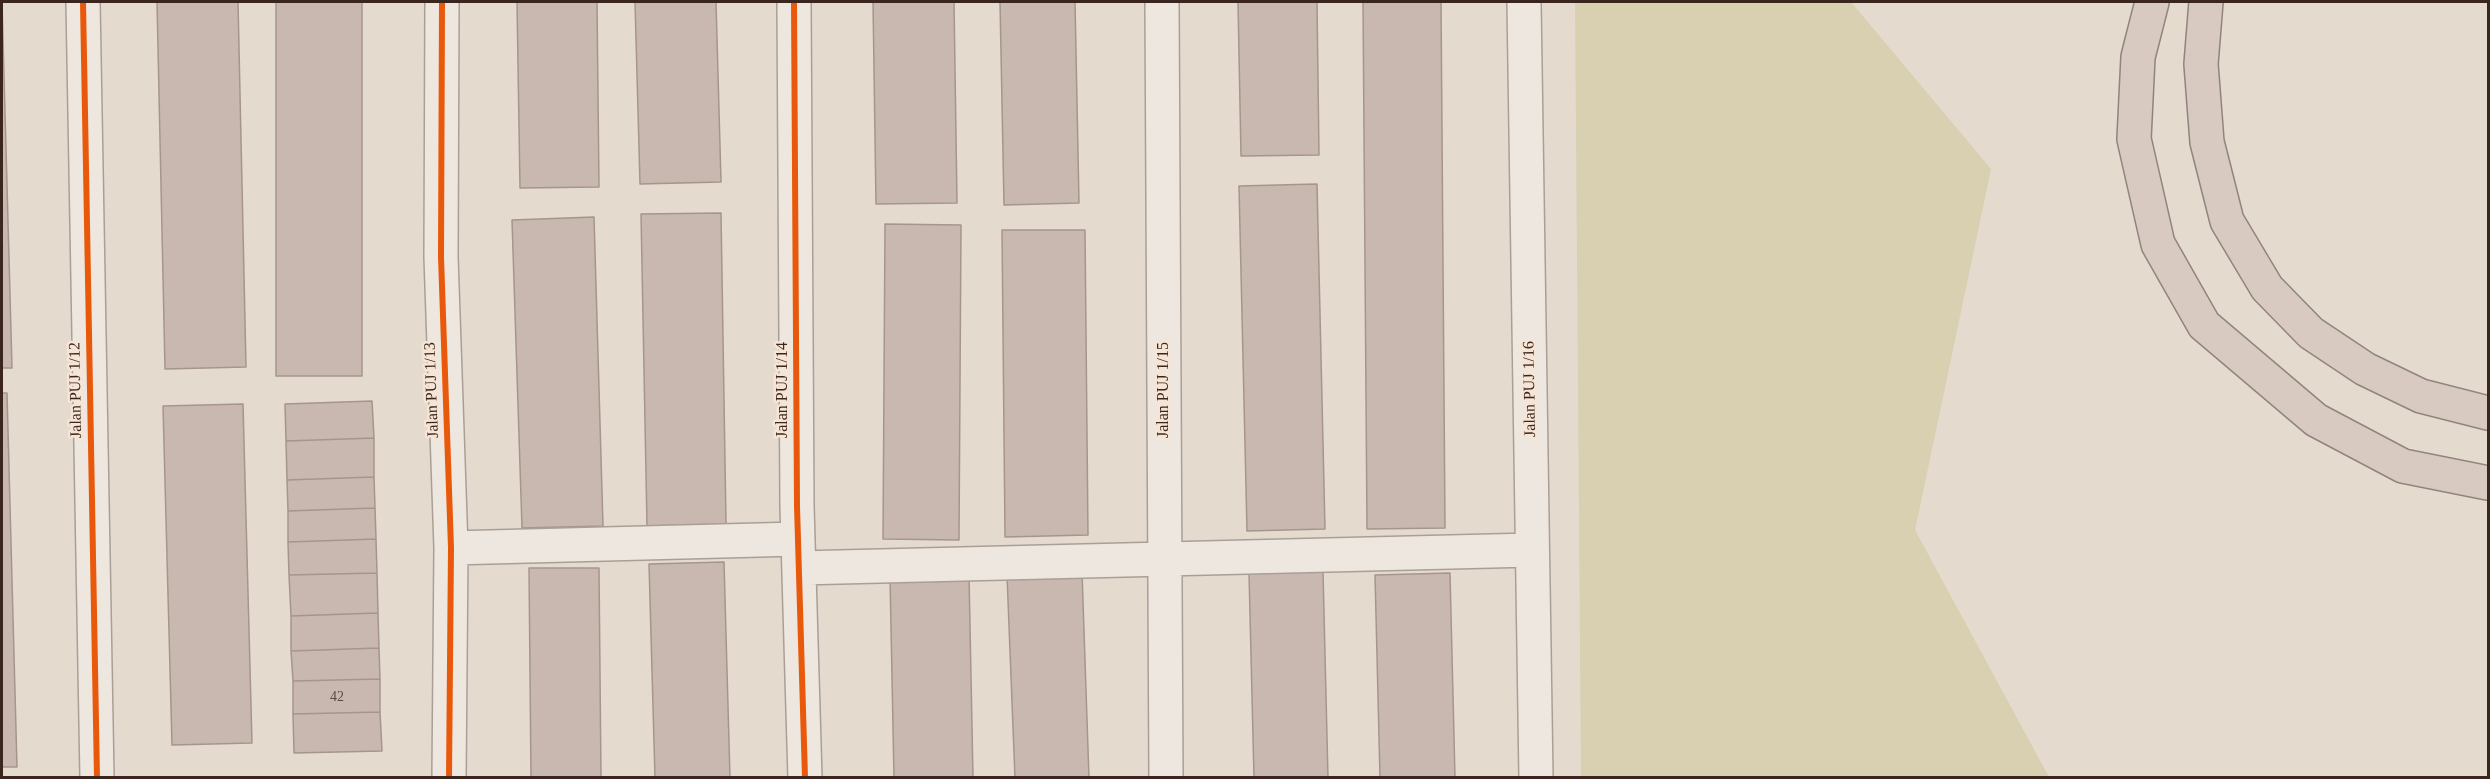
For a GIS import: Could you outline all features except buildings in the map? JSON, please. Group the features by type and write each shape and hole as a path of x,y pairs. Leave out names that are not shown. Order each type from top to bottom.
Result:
{"highway":[{"path":"2152,2 2139,57 2134,139 2158,244 2204,325 2316,420 2403,466 2488,483"},
{"path":"2206,2 2201,64 2207,142 2227,222 2267,288 2311,333 2365,369 2421,396 2488,413"}],"street":[{"name":"Jalan PUJ 1/12","path":"83,2 97,777"},
{"name":"Jalan PUJ 1/13","path":"442,2 441,257 451,548 449,777"},
{"name":"Jalan PUJ 1/14","path":"794,2 799,554 805,777"},
{"name":"Jalan PUJ 1/15","path":"1162,2 1166,777"},
{"name":"Jalan PUJ 1/16","path":"1524,2 1536,777"},
{"path":"451,548 1164,560 1532,550"}],"shaded area":[{"path":"1575,2 1851,2 1991,169 1915,530 2049,777 1581,777"}],"cycle path":[{"path":"83,2 97,778"},
{"path":"442,2 441,257 451,548 449,778"},
{"path":"794,2 797,506 805,778"}]}
